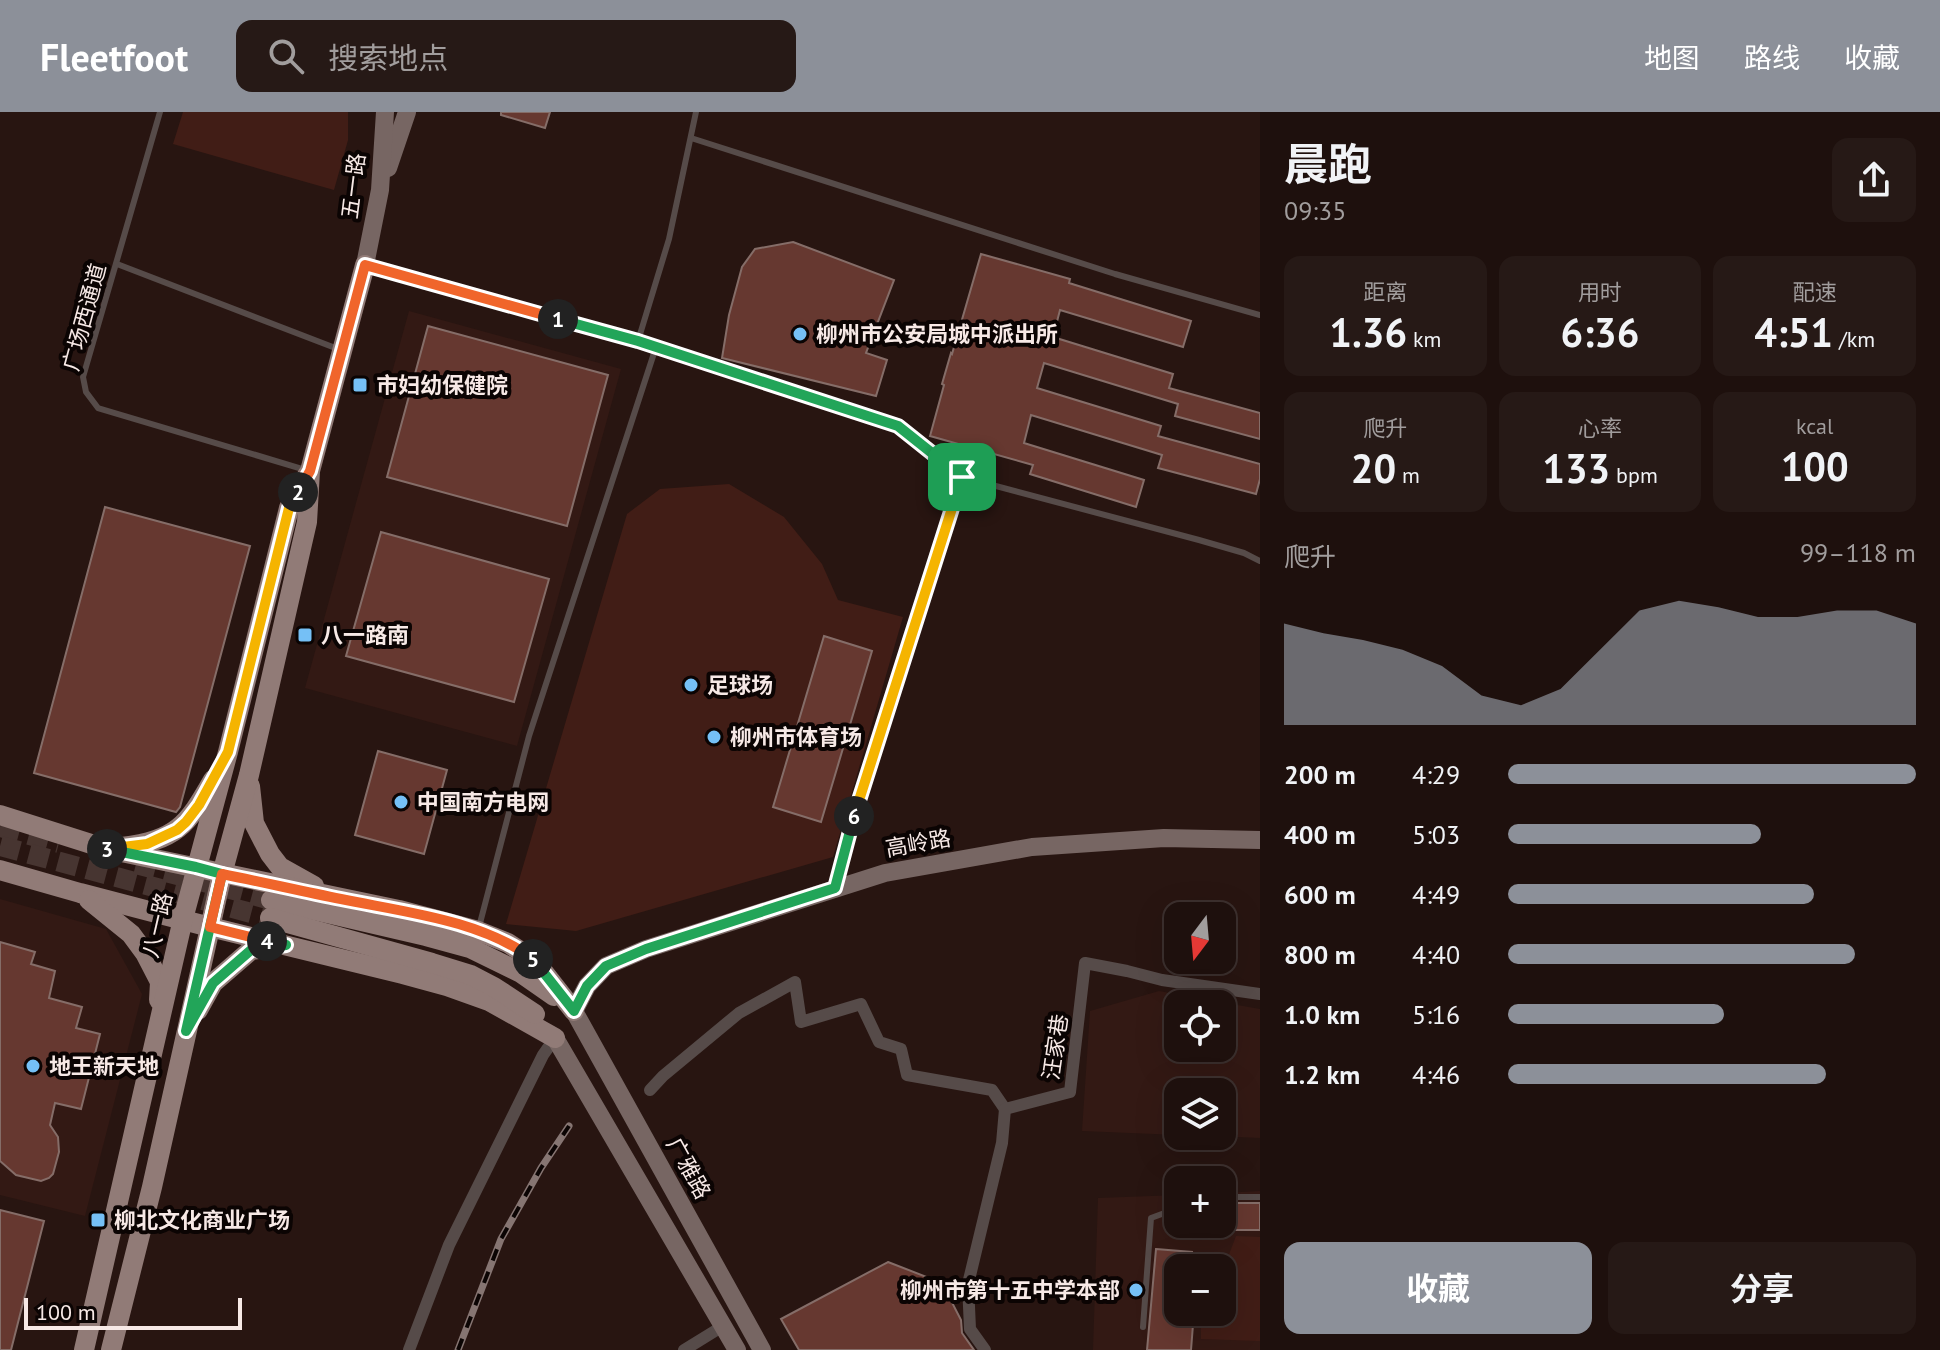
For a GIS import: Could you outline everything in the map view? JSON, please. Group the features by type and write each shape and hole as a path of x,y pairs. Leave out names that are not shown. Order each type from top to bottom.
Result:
{"main road":[{"name":"五一路","path":"365,265 380,190 385,112"},
{"path":"380,190 407,112"},
{"name":"八一路","path":"111,1350 307,522 310,471 365,265"},
{"name":"八一路","path":"84,1350 196,867 289,508 310,471"},
{"path":"107,849 147,844 177,830 199,805 228,752"},
{"path":"249,775 254,823 270,854 280,867 293,876 339,899"},
{"path":"0,815 107,849 412,913 478,931 508,943 534,960 574,1011"},
{"name":"高岭路","path":"574,1011 587,986 606,966 646,949 885,873 1032,847 1164,838 1260,840"},
{"path":"0,870 210,927 447,986 489,1001 555,1038"},
{"path":"80,893 131,934 145,953 160,982 158,1029"},
{"path":"574,1011 521,973 470,948 426,936 270,909 471,975 539,1016 555,1038 737,1350"},
{"path":"186,1031 213,983 241,958 251,950 286,945"},
{"name":"广雅路","path":"574,1011 762,1350"}],"street":[{"name":"汪家巷","path":"1005,1109 1070,1092 1085,963 1162,980 1260,994"},
{"path":"650,1090 739,1013 795,982 801,1022 861,1004 879,1042 901,1049 907,1075 992,1090 1005,1109 1002,1143 968,1284 970,1329 985,1350"},
{"path":"409,1350 470,1199 543,1055 555,1038"},
{"path":"684,1350 723,1326"}],"lane":[{"name":"广场西通道","path":"160,112 83,377 86,392 98,408 310,471"},
{"path":"638,341 669,239 696,112"},
{"path":"691,138 1115,274 1260,315"},
{"path":"117,264 343,351"},
{"path":"365,265 638,341 898,426 962,477 1199,540 1260,561"},
{"path":"478,931 529,736 656,347"},
{"path":"835,888 856,811 962,477"},
{"path":"1236,1197 1260,1197"},
{"path":"1143,1327 1151,1218 1164,1213"}],"shaded area":[{"path":"183,112 348,112 348,140 334,190 173,144"},
{"path":"409,311 621,369 517,746 305,688"},
{"name":"柳州市体育场","path":"729,484 784,517 822,564 838,600 903,617 833,857 576,931 506,924 627,514 660,489"},
{"path":"0,899 106,929 142,994 85,1216 0,1195"},
{"path":"1164,992 1164,1062 1236,1062 1236,1005 1260,1009 1260,1138 1236,1137 1236,1078 1164,1078 1164,1134 1082,1131 1090,1011"},
{"name":"柳州市第十五中学本部","path":"1260,1191 1260,1350 1093,1350 1098,1198 1164,1196 1164,1238 1236,1238 1236,1192"},
{"path":"1236,1236 1260,1237 1260,1341 1201,1339 1201,1326 1236,1326 1236,1254 1229,1254"}],"building":[{"path":"501,112 550,112 545,128 501,115"},
{"name":"柳州市公安局城中派出所","path":"793,242 894,280 866,353 887,360 876,396 722,358 742,267 755,249"},
{"path":"981,254 1070,279 1069,283 1191,321 1183,347 1060,310 1053,337 1173,374 1169,388 1260,413 1260,439 1175,416 1178,404 1044,363 1037,388 1161,426 1158,436 1260,464 1256,494 1158,468 1162,455 1031,415 1024,443 1144,480 1136,507 1030,474 1033,465 930,436 942,384"},
{"path":"428,326 608,375 567,526 387,477"},
{"path":"105,507 250,546 180,807 176,812 34,773"},
{"path":"381,532 549,579 514,702 346,656"},
{"path":"824,636 872,651 821,822 773,807"},
{"name":"中国南方电网","path":"378,751 447,770 424,854 355,835"},
{"name":"地王新天地","path":"0,942 35,952 31,964 55,971 49,998 82,1007 76,1028 100,1034 81,1109 55,1103 50,1125 58,1137 59,1152 53,1174 41,1181 16,1175 0,1161"},
{"path":"1236,1203 1260,1203 1260,1230 1236,1230"},
{"path":"0,1210 44,1221 11,1350 0,1350"},
{"path":"1156,1249 1192,1252 1164,1254 1164,1326 1193,1326 1191,1350 1147,1350"},
{"path":"888,1262 942,1283 961,1320 962,1333 974,1350 799,1350 781,1319"}],"tunnel":[{"path":"0,827 59,843"},
{"path":"0,846 270,918"},
{"path":"136,864 271,900"}],"railway":[{"path":"458,1350 501,1239 569,1126"}],"place":[{"name":"柳州市公安局城中派出所","path":"800,334"},
{"name":"市妇幼保健院","path":"360,385"},
{"name":"八一路南","path":"305,635"},
{"name":"足球场","path":"691,685"},
{"name":"柳州市体育场","path":"714,737"},
{"name":"中国南方电网","path":"401,802"},
{"name":"地王新天地","path":"33,1066"},
{"name":"柳北文化商业广场","path":"98,1220"},
{"name":"柳州市第十五中学本部","path":"1136,1290"}],"route":[{"path":"962,477 856,811 835,888 646,949 606,966 587,986 574,1011 534,960 508,943 478,931 399,910 222,874 210,927 286,945 251,950 213,983 186,1031 222,874 107,849 147,844 177,830 199,805 228,752 289,508 310,471 365,265 638,341 898,426 962,477"}]}
